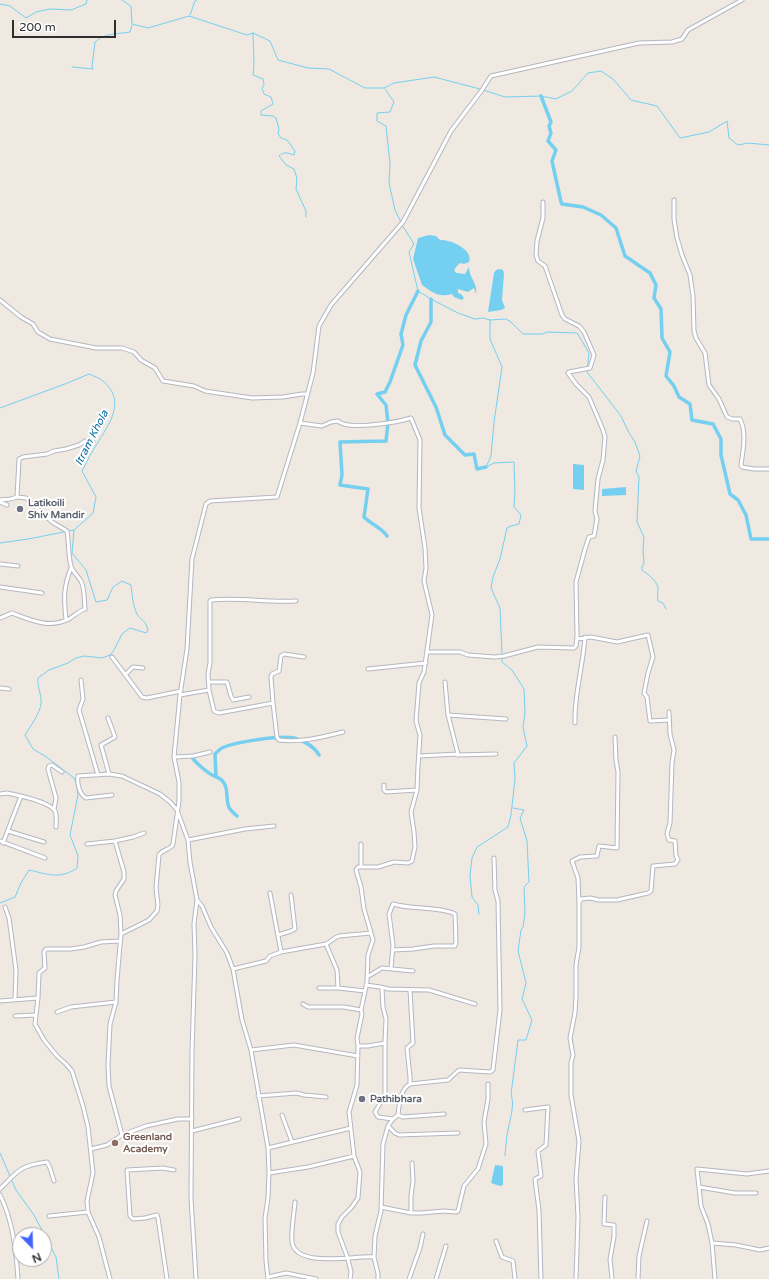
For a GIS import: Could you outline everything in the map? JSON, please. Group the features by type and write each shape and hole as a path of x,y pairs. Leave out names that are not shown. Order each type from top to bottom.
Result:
{"street":[{"path":"122,934 150,920 157,911 158,905 156,888 159,855 161,852 172,846 179,782 174,757 180,693 187,649 192,559 206,504 210,501 277,497 313,373 319,326 331,305 371,257 403,222 451,131 491,76 639,43 672,42 682,39 688,30 742,0"},
{"path":"674,200 674,219 678,238 682,255 690,275 693,296 694,331 696,338 705,353 709,385 719,399 727,417 740,420 741,422 744,435 742,467 769,469"},
{"path":"428,652 460,652 468,655 504,656 538,647 574,648 576,646 576,582 589,537 594,536 595,534 598,519 596,511 598,479 603,460 605,438 589,397 576,384 568,373 590,368 594,355 584,332 579,326 565,319 562,315 545,266 538,261 536,255 543,202"},
{"path":"0,300 21,317 34,324 38,332 50,339 96,348 122,348 134,352 141,360 155,368 163,381 194,386 205,391 252,398 283,397 307,394"},
{"path":"300,422 322,426 338,421 341,424 348,426 388,423 411,418 420,440 419,508 425,548 426,568 424,581 432,615 426,663 419,683 416,721 420,735 417,790 410,812 415,847 412,861 408,864 394,862 378,867 358,867 356,870 361,887 364,909 373,940 368,955 366,985 361,1010 362,1014 356,1038 358,1046 357,1085 349,1112 354,1156 360,1172 358,1198 338,1224 338,1232 348,1258 351,1272 350,1279"},
{"path":"17,497 20,459 23,457 47,454 66,449 79,445 85,441 93,442"},
{"path":"0,501 17,497 26,498 52,522 67,532 69,542 68,552 71,568 66,582 66,620"},
{"path":"0,501 8,505"},
{"path":"0,564 18,566"},
{"path":"0,618 12,613 46,624 66,620 85,609 82,583 71,568"},
{"path":"0,587 42,593"},
{"path":"273,703 216,713 214,711 209,690 210,602 211,600 234,598 286,603 296,601"},
{"path":"577,639 599,638 613,642 648,635 653,657 644,692 647,697 650,721 669,720"},
{"path":"575,723 574,706 586,638"},
{"path":"304,657 284,654 281,656 279,671 272,674 273,703 277,737 279,740 289,741 343,732"},
{"path":"112,657 142,697 145,698 209,690"},
{"path":"368,669 426,663"},
{"path":"126,674 133,667 143,668"},
{"path":"81,680 83,699 79,710 98,775"},
{"path":"209,682 227,682 233,700 249,697"},
{"path":"445,682 448,715 458,753 457,755"},
{"path":"0,688 9,689"},
{"path":"579,903 581,899 590,898 598,900 617,900 648,893 650,891 653,866 675,864 678,860 676,856 675,841 669,840 667,834 670,823 672,763 674,750 670,734 669,712"},
{"path":"448,715 506,719"},
{"path":"108,718 115,737 102,745 109,774"},
{"path":"576,1279 578,1217 576,1179 578,1141 571,1095 571,1063 573,1055 570,1038 575,1013 576,965 579,947 579,903 578,878 572,861 580,857 597,856 599,846 617,848 618,772 615,736"},
{"path":"174,757 193,756 210,752"},
{"path":"419,756 496,754"},
{"path":"56,827 56,813 54,809 56,798 48,769 49,766 52,765 62,772"},
{"path":"112,795 86,798 80,794 78,776 109,774 122,776 160,794 177,810 188,840 190,862 197,900 194,924 191,1198 196,1279"},
{"path":"384,785 384,790 386,792 417,790"},
{"path":"0,794 7,793 21,796 54,809"},
{"path":"21,796 8,832 2,842 45,858"},
{"path":"188,840 245,829 274,826"},
{"path":"8,832 44,842"},
{"path":"87,844 133,838 144,833"},
{"path":"115,841 124,872 124,879 115,895 120,915 122,934 120,941 116,1002 110,1024 108,1065 109,1086 122,1135"},
{"path":"361,844 361,867"},
{"path":"378,1279 374,1257 375,1236 379,1223 381,1207 383,1144 388,1126 398,1115 400,1101 405,1088 410,1084 448,1080 459,1070 490,1072 493,1070 500,1010 498,901 494,858"},
{"path":"270,893 281,952"},
{"path":"278,935 291,932 295,929 291,895"},
{"path":"197,900 202,906 211,927 227,953 233,969 242,1020 251,1050 268,1148 268,1198 265,1218 268,1278 286,1273 316,1279"},
{"path":"391,969 393,937 389,914 393,904 404,908 439,910 455,914 455,946 434,946 393,950"},
{"path":"5,908 9,918 16,970 14,1000"},
{"path":"233,969 266,961 270,956 281,952 326,944 338,936 371,933"},
{"path":"110,1279 99,1237 88,1212 87,1201 93,1173 88,1128 83,1106 72,1071 44,1040 35,1024 35,1015 38,998 39,973 45,968 44,952 46,949 71,949 102,942 120,941"},
{"path":"326,944 337,970 338,988"},
{"path":"367,977 382,968 413,971"},
{"path":"366,985 389,989 428,990 475,1004"},
{"path":"319,988 338,988 365,991"},
{"path":"382,988 383,1007 386,1019 384,1095 375,1112 378,1117 393,1119"},
{"path":"410,990 413,1043 407,1048 410,1084"},
{"path":"0,1001 38,998"},
{"path":"57,1012 71,1007 116,1002"},
{"path":"303,1004 308,1007 344,1007 361,1010"},
{"path":"15,1016 35,1015"},
{"path":"358,1046 385,1043"},
{"path":"251,1050 294,1045 358,1056"},
{"path":"381,1207 411,1213 458,1211 464,1186 478,1169 486,1144 484,1122 488,1099 488,1084"},
{"path":"258,1096 297,1093 326,1097"},
{"path":"525,1110 548,1107 546,1145 538,1151 541,1176 535,1180 539,1210 541,1279"},
{"path":"398,1115 400,1117 410,1117 444,1114"},
{"path":"282,1115 292,1142"},
{"path":"91,1149 107,1145 122,1135 146,1126 178,1119 192,1119"},
{"path":"192,1131 239,1119"},
{"path":"388,1126 399,1135 458,1133"},
{"path":"268,1148 351,1128"},
{"path":"269,1173 308,1167 354,1156"},
{"path":"0,1189 16,1172 24,1167 47,1162 54,1181"},
{"path":"411,1213 413,1181 412,1163"},
{"path":"167,1279 157,1215 133,1219 130,1216 127,1170 163,1168 174,1170"},
{"path":"715,1279 712,1243 708,1224 701,1206 697,1169 747,1174 769,1171"},
{"path":"700,1187 735,1193 756,1193"},
{"path":"0,1194 5,1205 15,1242 18,1279"},
{"path":"605,1197 604,1224 614,1225 614,1237 610,1259 612,1279"},
{"path":"295,1202 292,1243 304,1256 336,1259 374,1257"},
{"path":"49,1216 88,1212"},
{"path":"638,1279 639,1256 647,1221"},
{"path":"409,1279 420,1248 423,1234"},
{"path":"496,1241 502,1257 513,1261 515,1279"},
{"path":"712,1243 736,1245 760,1250 769,1248"},
{"path":"436,1279 446,1246"}],"water":[{"path":"429,235 436,236 440,240 454,243 468,253 470,257 469,262 464,264 460,263 454,271 465,274 469,267 470,274 476,287 476,294 474,288 468,292 458,289 458,293 464,298 462,300 454,297 452,294 436,294 422,285 413,259 418,238"},
{"path":"499,269 503,270 504,274 502,300 505,308 488,312 494,273"},
{"path":"573,464 584,465 584,490 573,489"},
{"path":"626,487 626,495 602,496 602,489"},
{"path":"495,1165 503,1166 503,1185 500,1186 491,1183"}],"waterway":[{"path":"0,4 10,6 26,18 36,12 50,9 71,10 86,4 87,0"},
{"path":"122,0 131,6 132,24 148,28 189,16 247,35 253,33 270,41 278,60 308,68 329,69 365,88 384,88 394,83 434,77 480,89"},
{"path":"190,15 195,1 197,0"},
{"path":"72,67 93,69 92,66 95,42 107,35 130,32 132,25"},
{"path":"253,33 253,75 263,79 264,84 262,89 264,94 271,97 273,104 261,111 261,115 273,116 276,118 279,129 278,134 281,138 287,140 295,151 294,155 284,153 279,156 286,165 294,169 297,178 296,189 306,211 306,217"},
{"path":"483,90 505,97 541,96 556,99 572,91 588,73 601,71 613,79 631,100 657,106 680,138 709,132 727,121 729,138 738,145 748,143 769,145"},
{"path":"385,89 394,102 390,112 377,113 377,121 386,126 390,163 389,183 395,210 401,222"},
{"path":"541,96 551,122 549,126 551,133 548,141 556,150 552,161 562,204 583,207 601,215 616,228 625,256 650,273 656,285 654,298 661,309 662,338 670,352 666,376 674,386 679,397 690,404 692,420 713,424 721,439 721,455 730,494 738,500 746,515 751,539 769,539"},
{"path":"402,225 414,244 409,252 418,291 458,313 475,319 506,319 523,334 542,334 548,332 577,333 589,353 587,372 621,416 635,442 640,456 636,471 639,477 637,522 644,537 644,563 642,570 656,583 658,588 658,601 663,603 666,609"},
{"path":"387,536 382,530 364,517 368,489 340,485 342,475 340,442 386,441 388,423 386,405 377,394 385,392 390,382 403,345 401,334 406,315 418,291"},
{"path":"431,299 431,322 421,341 415,365 436,407 445,435 465,455 474,454 477,469 486,467"},
{"path":"490,320 490,339 502,367 491,456 486,467 494,463 514,462 514,507 521,515 519,524 507,528 500,559 493,577 491,588 500,608 502,654"},
{"name":"Itram Khola","path":"0,408 89,374 103,381 110,389 114,396 115,404 114,412 110,421 82,471 96,497 93,513 74,530 0,543"},
{"path":"74,530 72,553 86,570 96,602 107,600 113,587 122,581 131,585 137,614 145,622 148,630 146,633 130,628 122,634 110,655 102,658 84,656 76,658 68,663 49,670 38,678 41,704 39,712 25,735 33,749 45,756 74,778 77,785"},
{"path":"479,914 478,905 472,897 470,876 472,858 477,847 508,827 511,815 515,779 514,763 527,746 523,727 525,712 524,689 512,670 502,662 502,658"},
{"path":"216,777 215,754 222,748 236,743 288,737 308,744 319,755"},
{"path":"189,756 191,756 208,772 223,781 229,806 237,816"},
{"path":"0,903 15,897 29,870 59,875 71,872 77,868 78,856 70,835 78,795 77,788"},
{"path":"505,1156 512,1108 511,1094 518,1040 526,1040 532,1020 522,999 526,983 518,951 525,912 524,887 529,882 527,841 520,818 524,810 513,808"},
{"path":"0,1153 16,1190 34,1215 56,1257 59,1279"}],"place":[{"name":"Latikoili Shiv Mandir","path":"20,509"},
{"name":"Pathibhara","path":"362,1099"},
{"name":"Greenland Academy","path":"115,1143"}]}
